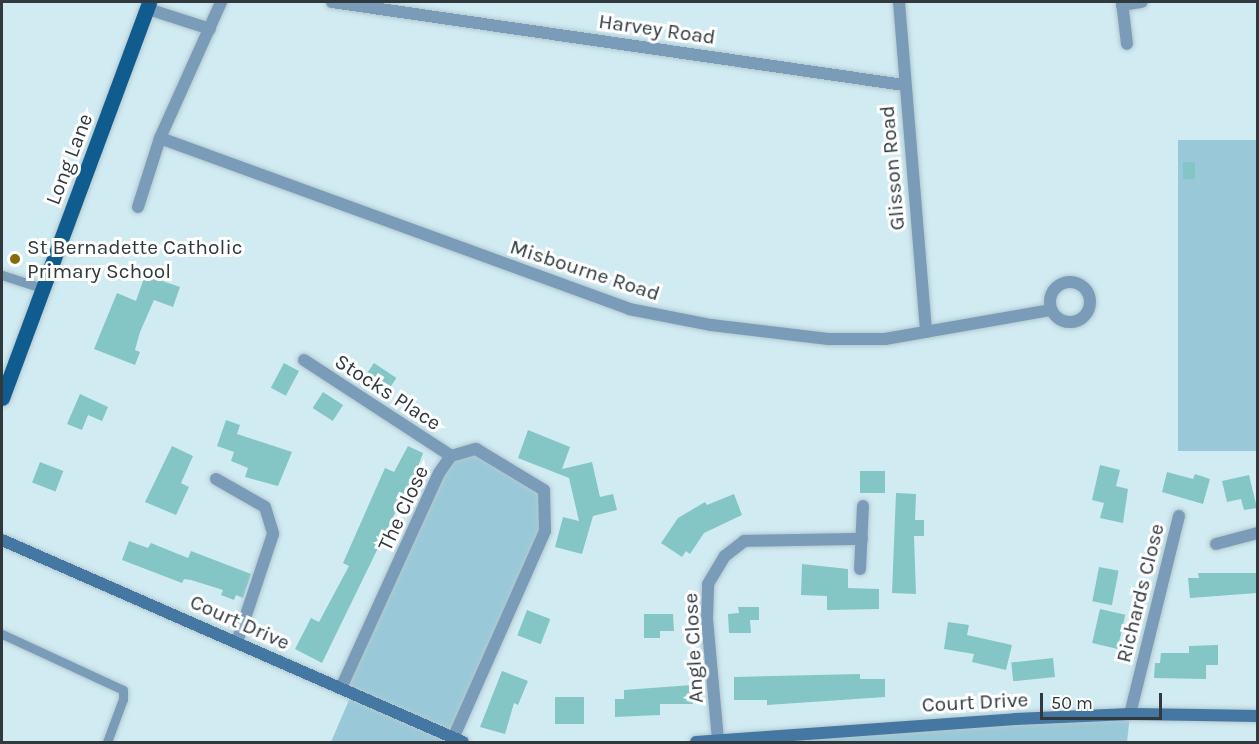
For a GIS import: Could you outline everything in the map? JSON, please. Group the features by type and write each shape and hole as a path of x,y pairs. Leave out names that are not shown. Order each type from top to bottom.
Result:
{"main road":[{"name":"Long Lane","path":"2,398 149,3"}],"street":[{"path":"138,207 160,138 221,2"},
{"name":"Harvey Road","path":"332,2 904,85"},
{"name":"Glisson Road","path":"899,2 926,332"},
{"path":"1127,44 1122,3 1142,2"},
{"path":"149,3 210,29"},
{"name":"Misbourne Road","path":"160,138 629,309 711,325 828,339 885,339 1051,310"},
{"name":"Stocks Place","path":"304,360 451,456"},
{"name":"The Close","path":"341,688 439,473 451,456 476,449 543,490 545,531 458,741"},
{"path":"216,479 265,507 273,534 237,642"},
{"path":"860,569 863,506"},
{"name":"Richards Close","path":"1130,714 1179,516"},
{"path":"1216,544 1257,532"},
{"name":"Angle Close","path":"718,740 707,607 708,584 725,556 744,541 861,538"},
{"name":"Court Drive","path":"2,540 458,741"},
{"name":"Court Drive","path":"696,742 939,723 1130,714 1257,717"}],"lane":[{"path":"2,275 42,288"},
{"path":"2,634 123,690 123,699 107,742"}],"shaded area":[{"path":"1178,140 1257,140 1257,451 1178,451"},
{"path":"476,449 543,490 545,531 453,738 463,742 331,742 352,693 341,688 451,456"},
{"path":"1130,714 1127,742 696,742"}],"building":[{"path":"1183,162 1195,162 1195,179 1183,179"},
{"path":"145,275 180,287 173,307 154,300 140,332 135,350 140,352 135,365 94,349 117,293 136,301"},
{"path":"284,363 299,371 286,396 271,388"},
{"path":"374,363 396,378 386,394 363,379"},
{"path":"323,392 343,405 333,421 313,408"},
{"path":"80,394 108,407 102,421 88,415 82,430 67,424"},
{"path":"226,420 240,425 237,434 292,452 278,486 245,477 248,468 231,461 234,452 217,446"},
{"path":"528,430 570,447 562,469 592,462 600,497 613,494 617,510 593,516 582,554 555,547 563,517 579,521 569,478 518,458"},
{"path":"172,446 193,456 181,483 189,487 176,515 145,502"},
{"path":"408,446 423,453 419,464 322,663 295,649 311,618 319,622 349,566 343,563 385,468 394,472"},
{"path":"40,462 63,471 55,491 32,483"},
{"path":"1100,465 1120,470 1116,486 1128,489 1123,523 1100,518 1104,503 1092,500"},
{"path":"860,471 885,471 885,493 860,493"},
{"path":"1167,472 1193,479 1195,474 1210,479 1203,504 1162,492"},
{"path":"1249,475 1257,508 1244,510 1241,499 1227,502 1222,481"},
{"path":"896,493 916,494 915,520 924,520 924,536 914,536 916,594 892,593"},
{"path":"734,494 742,515 704,533 690,554 686,551 682,557 661,543 678,518 705,502 707,505"},
{"path":"129,541 148,548 151,543 188,558 191,551 251,574 243,598 236,595 234,600 221,595 223,590 191,580 184,579 182,583 122,560"},
{"path":"802,564 848,569 848,588 879,589 879,609 827,610 827,596 801,595"},
{"path":"1099,567 1119,571 1112,605 1092,601"},
{"path":"1198,573 1257,573 1257,593 1190,598 1188,578 1199,578"},
{"path":"738,607 759,607 759,620 750,620 751,633 729,633 728,614 739,613"},
{"path":"1100,609 1125,615 1117,649 1092,643"},
{"path":"527,610 550,619 541,644 517,635"},
{"path":"644,614 673,614 674,631 660,631 660,638 644,638"},
{"path":"948,622 969,625 967,635 1012,645 1006,670 972,662 974,654 944,649"},
{"path":"1218,645 1218,665 1206,665 1206,679 1154,678 1155,663 1160,663 1161,653 1189,653 1189,646"},
{"path":"1053,658 1055,677 1013,681 1011,662"},
{"path":"502,671 528,681 518,705 514,703 505,734 480,727"},
{"path":"860,674 860,679 885,679 885,697 767,705 767,700 734,700 734,677"},
{"path":"692,685 693,704 660,704 660,715 615,717 615,699 624,699 624,690"},
{"path":"555,697 584,697 584,724 555,724"}],"place":[{"name":"St Bernadette Catholic Primary School","path":"15,259"}]}
